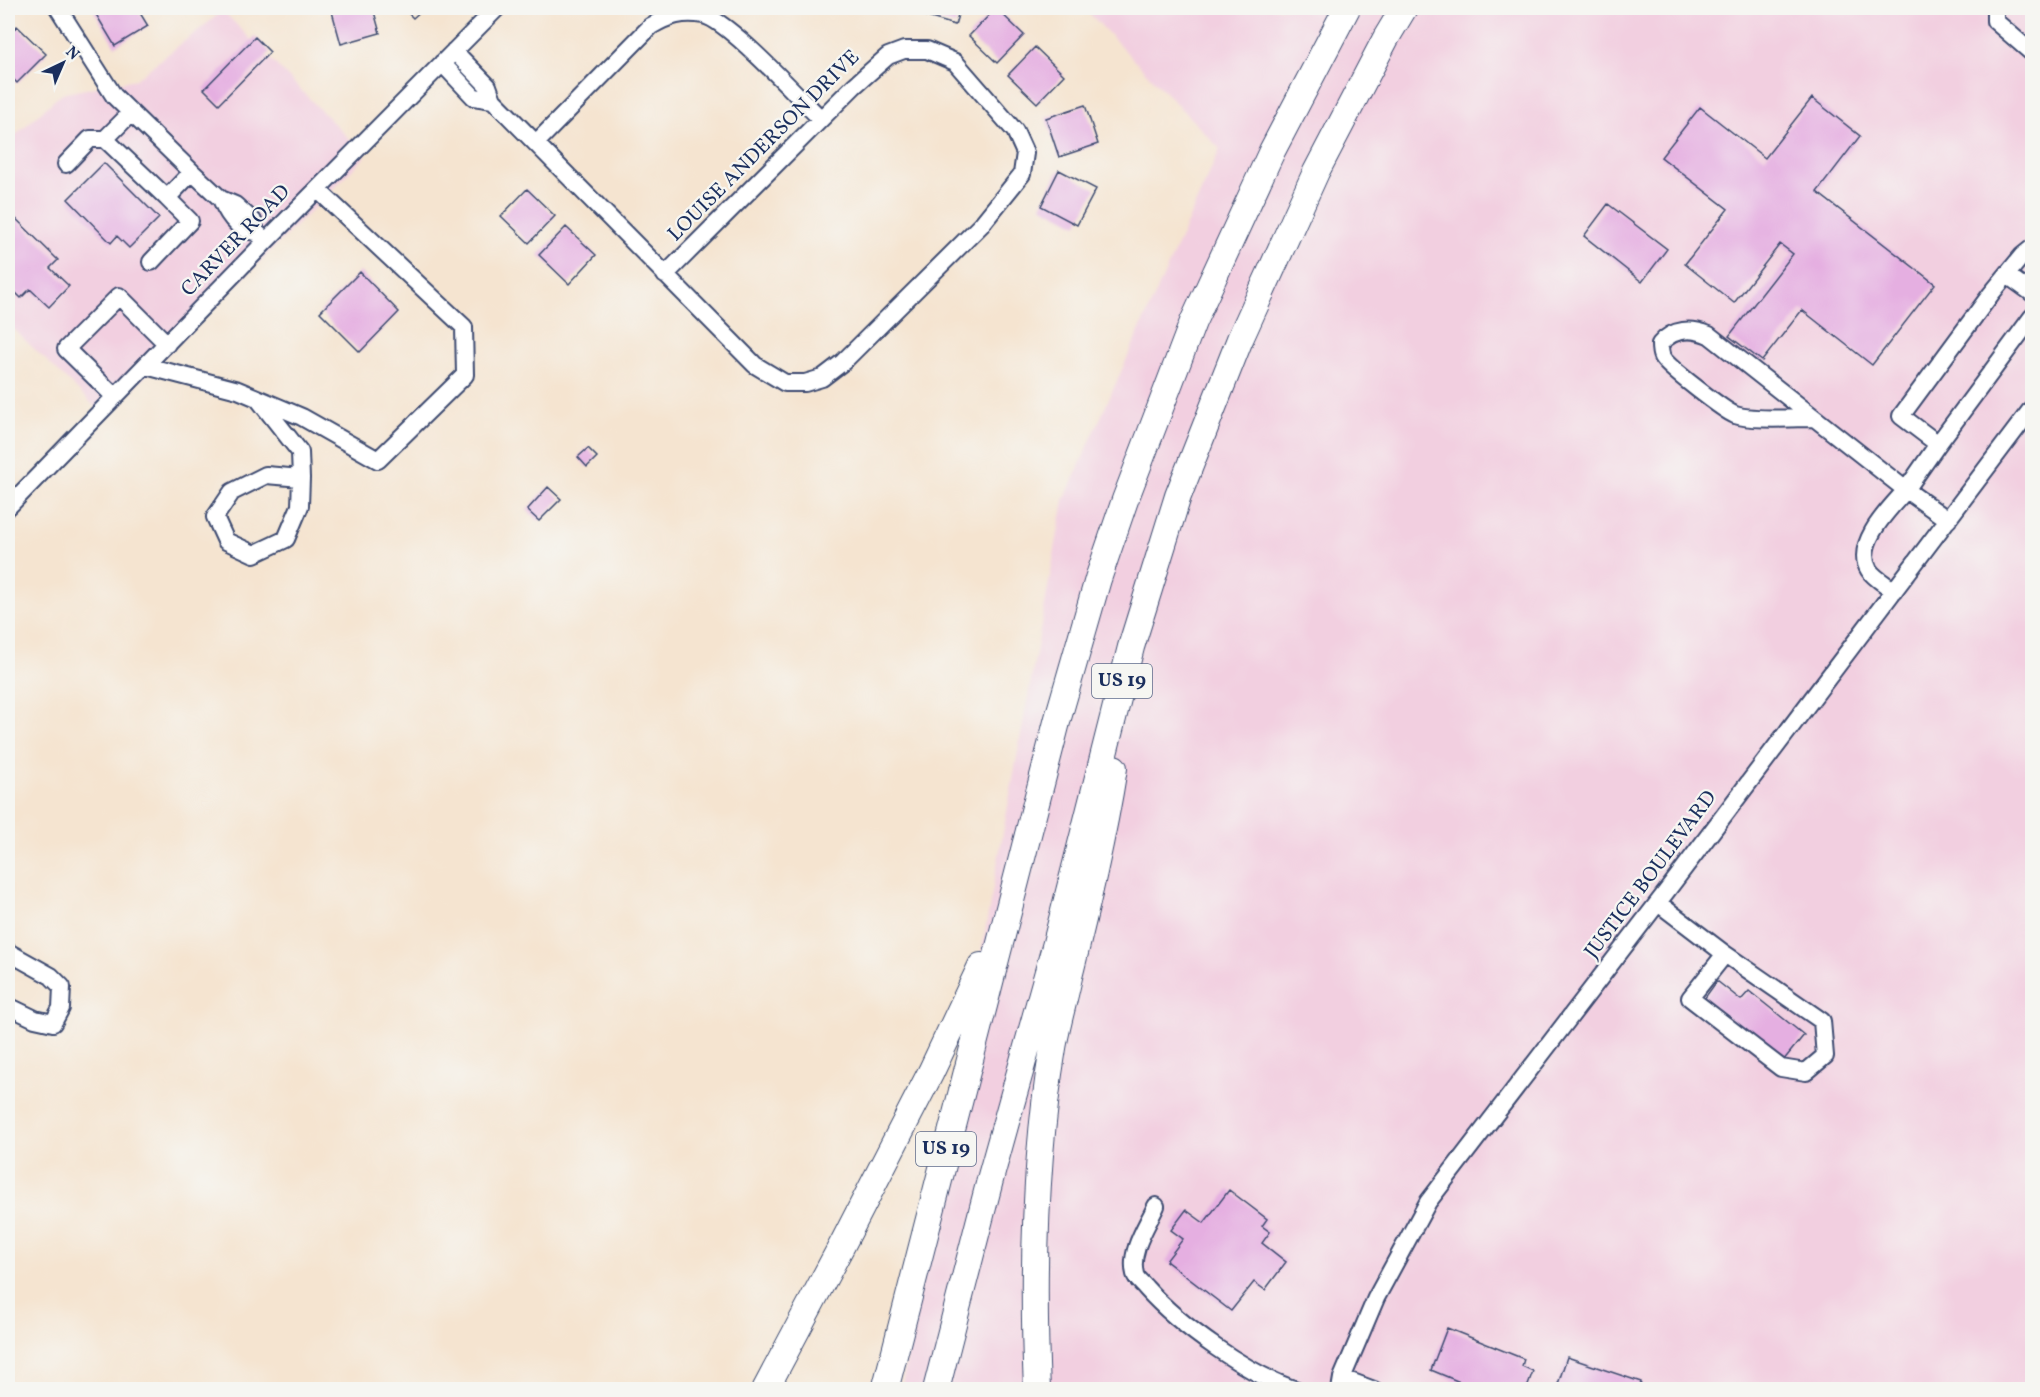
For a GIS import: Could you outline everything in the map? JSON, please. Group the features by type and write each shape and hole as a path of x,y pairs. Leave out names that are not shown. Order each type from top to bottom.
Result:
{"highway":[{"name":"US 19","path":"885,1389 1058,718 1098,579 1125,500 1198,311 1272,151 1347,8"},
{"name":"US 19","path":"936,1389 991,1176 1056,943 1131,647 1178,496 1240,339 1316,172 1404,8"},
{"path":"1037,1389 1035,1211 1053,1047 1107,815 1131,647"},
{"path":"765,1389 925,1082 1008,909"}],"street":[{"path":"58,8 114,96 221,199 236,205 253,221 261,237"},
{"name":"CARVER ROAD","path":"8,507 167,344 261,237 318,190 497,8"},
{"path":"1995,8 1995,21 2032,53"},
{"path":"536,143 651,26 663,18 681,13 706,15 726,27 821,119"},
{"name":"LOUISE ANDERSON DRIVE","path":"448,57 474,97 493,99 665,275 755,365 785,383 805,383 822,378 843,362 981,225 1022,174 1025,153 1016,131 956,62 927,50 904,50 888,56 854,86 665,275"},
{"path":"105,139 131,113"},
{"path":"66,164 90,139 105,139 190,221 151,262"},
{"path":"167,198 192,172"},
{"path":"146,366 238,390 256,397 302,417 378,460 465,375 464,327 318,190"},
{"path":"1938,444 1901,416 2022,255 2032,248"},
{"path":"2007,275 2032,293"},
{"path":"115,397 66,349 118,296 167,344"},
{"path":"1894,591 1869,571 1866,561 1867,544 1876,525 1905,490 2032,317"},
{"path":"1814,418 1770,419 1735,415 1673,370 1663,359 1660,344 1671,334 1681,330 1700,331 1709,335 1814,418 1905,490 1948,520"},
{"path":"256,397 300,452 301,478 300,506 286,539 254,554 226,541 215,517 232,492 266,475 301,478"},
{"name":"JUSTICE BOULEVARD","path":"1341,1384 1376,1298 1428,1202 1658,903 2032,408"},
{"path":"1658,903 1725,954 1822,1021 1825,1056 1806,1072 1781,1068 1690,998 1725,954"},
{"path":"8,952 51,976 62,987 61,1008 52,1023 36,1019 8,1006"},
{"path":"1156,1206 1134,1254 1135,1276 1162,1306 1201,1336 1249,1368 1287,1387 1297,1389"},
{"path":"1341,1384 1374,1389"}],"shaded area":[{"path":"1084,8 2032,8 2032,1389 901,1390 1064,500 1220,149"},
{"path":"223,11 366,156 105,416 8,324 8,142 61,94 136,79"}],"building":[{"path":"99,8 137,8 148,26 115,46 94,11"},
{"path":"331,8 373,8 380,33 341,44"},
{"path":"403,8 424,8 413,18"},
{"path":"918,8 960,8 955,25 917,14"},
{"path":"996,8 1024,35 997,63 969,36"},
{"path":"17,26 46,54 17,83 8,74 8,36"},
{"path":"255,37 270,52 219,104 204,89"},
{"path":"1035,47 1064,75 1037,103 1008,75"},
{"path":"1812,98 1860,136 1817,192 1935,284 1872,365 1802,310 1762,361 1729,336 1793,254 1780,244 1734,303 1685,264 1728,209 1661,157 1700,107 1765,158"},
{"path":"1085,105 1098,144 1059,157 1046,118"},
{"path":"104,163 159,218 129,248 117,236 111,243 68,199"},
{"path":"1059,170 1096,189 1077,225 1041,206"},
{"path":"527,189 555,216 529,243 501,216"},
{"path":"1608,204 1667,249 1642,282 1584,236"},
{"path":"8,211 58,260 50,268 69,286 49,307 30,289 21,298 8,285"},
{"path":"566,227 596,255 569,284 539,255"},
{"path":"360,272 399,312 360,352 320,312"},
{"path":"8,371 11,371 9,409 8,409"},
{"path":"588,448 597,457 587,467 578,457"},
{"path":"548,487 561,499 539,521 527,510"},
{"path":"1717,981 1741,1000 1749,991 1804,1035 1783,1061 1704,999"},
{"path":"1229,1190 1267,1219 1262,1226 1270,1232 1262,1243 1286,1262 1265,1290 1254,1282 1231,1311 1166,1261 1183,1239 1171,1230 1186,1210 1204,1223"},
{"path":"1447,1328 1524,1359 1522,1366 1533,1371 1526,1390 1479,1390 1431,1370"},
{"path":"1567,1357 1641,1382 1639,1390 1556,1390"}]}
